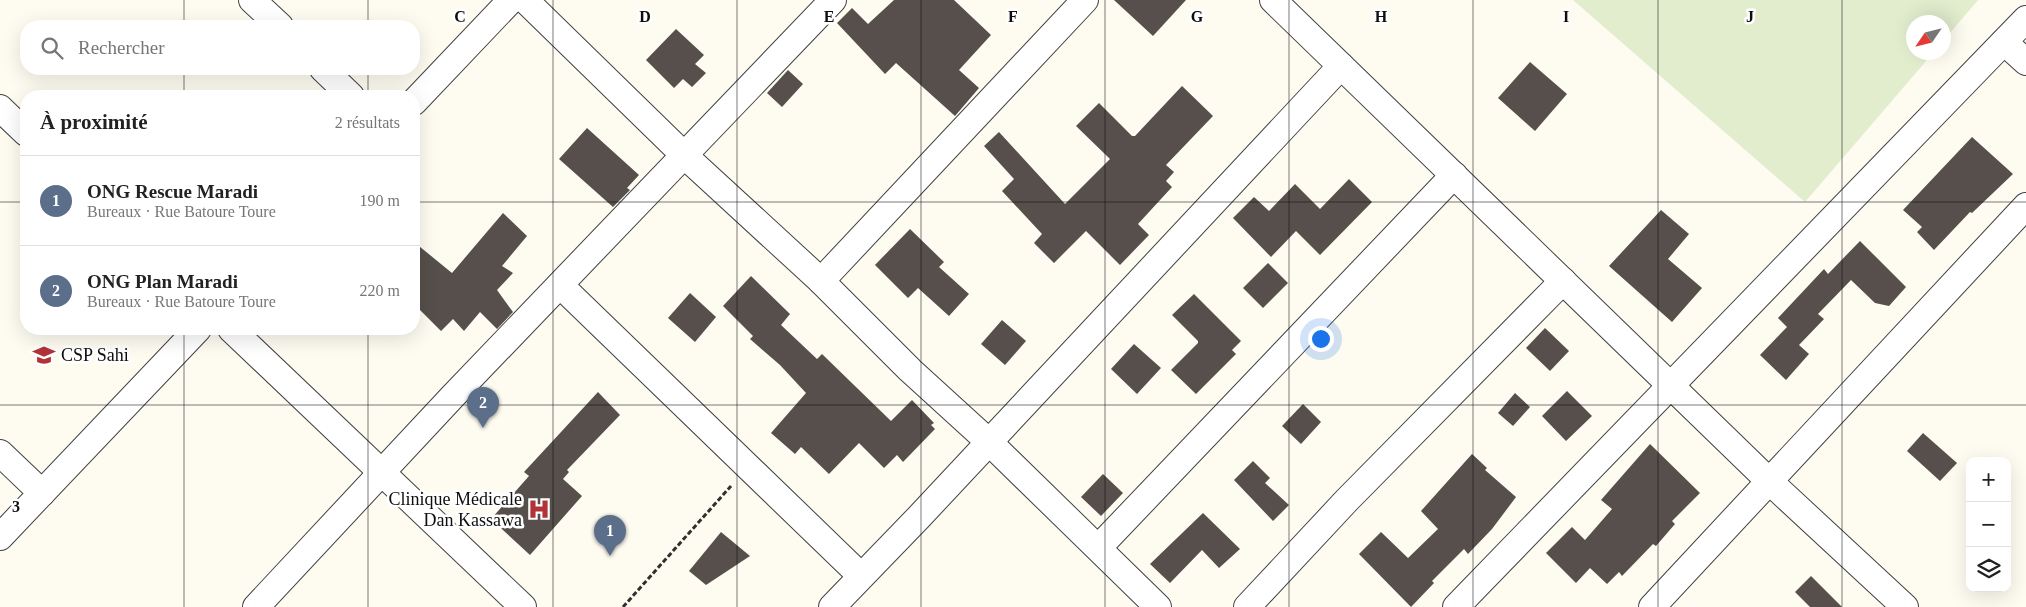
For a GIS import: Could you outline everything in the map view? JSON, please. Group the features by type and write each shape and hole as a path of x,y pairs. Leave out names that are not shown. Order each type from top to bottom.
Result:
{"street":[{"path":"252,0 274,20"},
{"path":"420,96 511,0"},
{"path":"525,0 685,156 821,281 910,370 989,442 1158,607"},
{"path":"256,607 560,285 833,0"},
{"path":"821,281 1085,0"},
{"path":"1273,0 1769,481 1904,607"},
{"path":"1456,607 2026,19"},
{"path":"2004,42 2026,62"},
{"path":"832,607 919,517 1341,66"},
{"path":"329,75 345,90"},
{"path":"0,108 20,127"},
{"path":"1098,547 1454,176"},
{"path":"1652,607 2026,206"},
{"path":"1247,607 1347,500 1563,281"},
{"path":"560,285 861,576"},
{"path":"0,537 192,335"},
{"path":"237,335 523,607"},
{"path":"0,453 42,493"}],"path":[{"path":"623,607 748,467"}],"green space":[{"path":"1573,0 1978,0 1951,32 1951,15 1906,15 1906,60 1927,60 1805,202"}],"building":[{"path":"894,0 954,0 991,35 959,70 979,88 955,116 896,63 885,74 837,23 852,8 868,24"},
{"path":"1114,0 1186,0 1153,36"},
{"path":"676,29 704,55 695,64 706,73 692,87 683,79 674,88 646,60"},
{"path":"1530,62 1567,94 1535,131 1498,98"},
{"path":"788,70 803,84 782,107 767,93"},
{"path":"1182,86 1213,116 1166,165 1174,172 1166,181 1172,187 1138,224 1149,235 1120,265 1086,231 1054,263 1034,243 1042,234 1002,191 1014,179 984,146 999,132 1065,204 1110,159 1076,126 1099,103 1132,136 1135,136"},
{"path":"587,128 639,175 627,188 630,190 613,207 559,159"},
{"path":"1972,137 2013,174 1972,213 1970,212 1934,250 1917,232 1922,227 1903,210"},
{"path":"1349,179 1372,202 1320,255 1296,231 1271,257 1233,218 1254,197 1269,211 1295,184 1320,209"},
{"path":"1661,210 1689,234 1668,259 1702,288 1672,322 1609,266"},
{"path":"503,213 527,236 502,266 513,273 497,290 513,312 497,329 480,312 464,331 453,319 441,331 420,310 420,247 452,273"},
{"path":"910,229 944,262 939,267 969,294 949,316 918,288 908,298 875,265"},
{"path":"1860,241 1906,287 1889,306 1875,303 1851,280 1818,314 1824,319 1799,345 1809,354 1786,380 1760,355 1787,327 1778,318 1824,269 1828,274"},
{"path":"1268,263 1288,283 1263,308 1243,288"},
{"path":"751,276 790,314 781,325 817,359 822,354 891,421 912,400 934,423 931,425 935,429 903,462 897,455 884,468 859,443 829,474 801,447 795,454 771,433 806,393 780,365 750,339 753,336 723,306"},
{"path":"690,293 716,317 695,342 668,318"},
{"path":"1194,294 1241,341 1232,350 1236,354 1196,394 1171,370 1198,343 1172,315"},
{"path":"1002,320 1026,341 1005,365 981,344"},
{"path":"1545,328 1569,351 1550,371 1526,348"},
{"path":"1134,344 1161,368 1137,394 1111,369"},
{"path":"1567,391 1592,416 1566,441 1542,416"},
{"path":"598,392 620,415 567,470 569,472 563,479 582,496 530,555 491,519 529,476 524,472"},
{"path":"1515,393 1530,407 1513,426 1498,413"},
{"path":"1303,404 1321,422 1301,444 1282,426"},
{"path":"1923,433 1957,463 1940,481 1907,451"},
{"path":"1650,444 1700,493 1672,521 1675,524 1656,546 1653,544 1622,576 1619,572 1607,584 1590,568 1576,583 1546,553 1572,527 1585,540 1612,509 1601,500"},
{"path":"1472,454 1487,468 1485,470 1516,497 1492,529 1468,554 1464,549 1432,581 1434,583 1411,607 1359,554 1381,532 1408,558 1438,529 1421,511"},
{"path":"1253,461 1270,478 1265,483 1289,505 1273,521 1234,480"},
{"path":"1103,474 1123,493 1101,516 1081,497"},
{"path":"1203,513 1240,549 1219,568 1202,550 1170,583 1150,564"},
{"path":"721,532 750,556 706,585 689,571"},
{"path":"1811,576 1842,607 1810,607 1795,592"}],"place":[{"name":"CSP Sahi","path":"44,355"},
{"name":"ONG Plan Maradi","path":"483,428"},
{"name":"Clinique Médicale Dan Kassawa","path":"539,509"},
{"name":"ONG Rescue Maradi","path":"610,556"}]}
